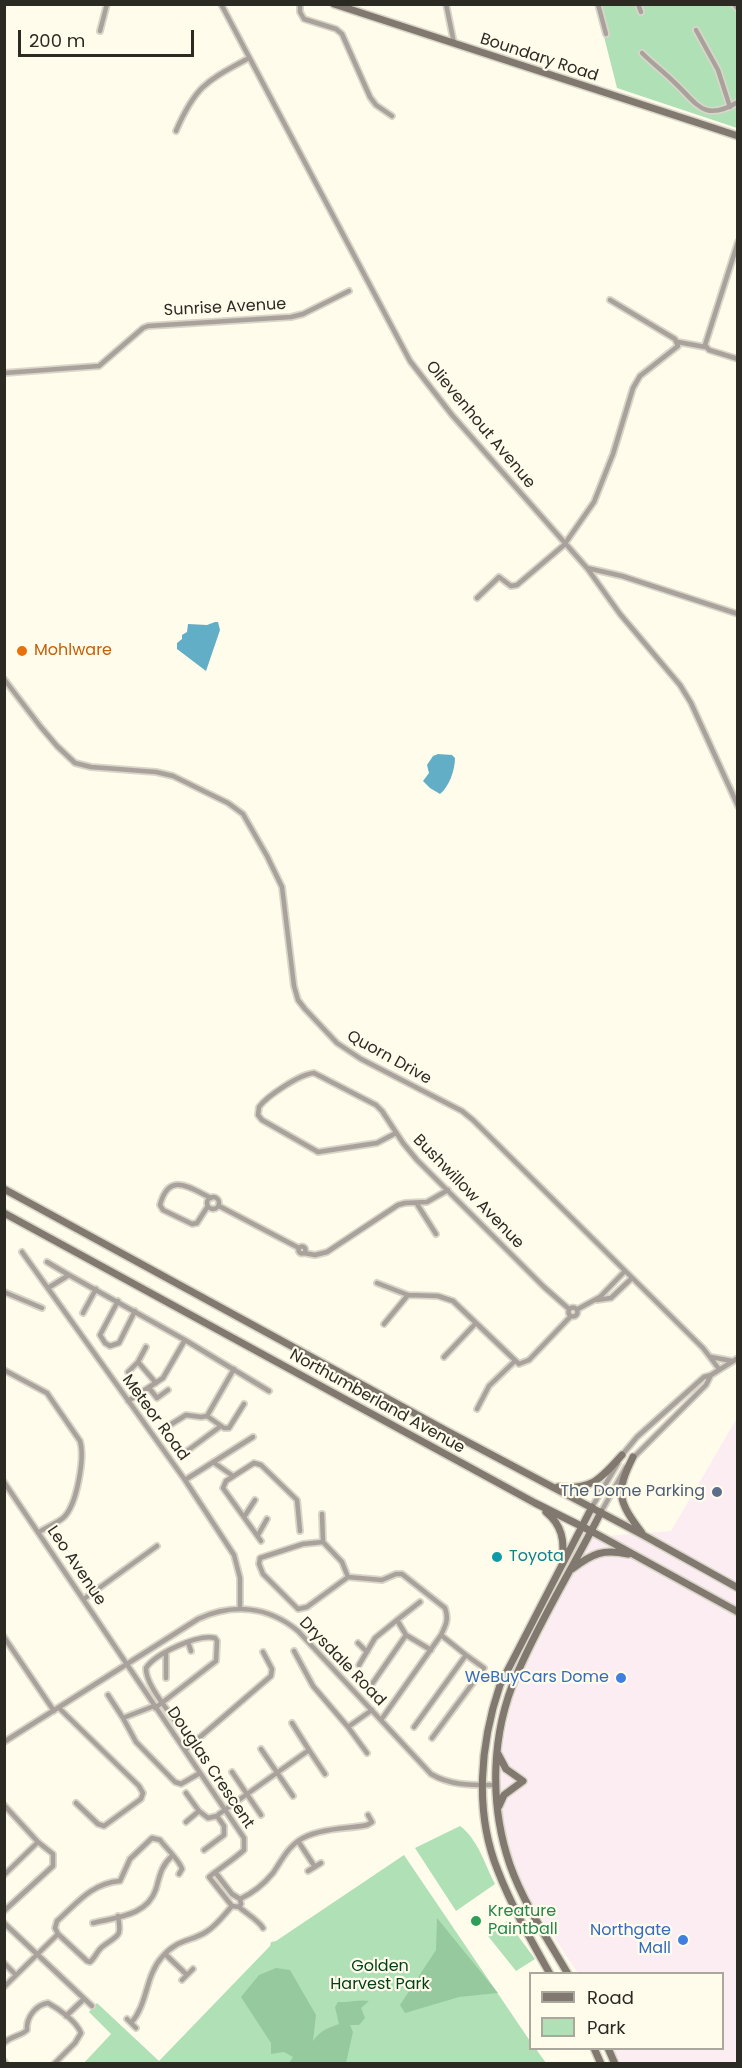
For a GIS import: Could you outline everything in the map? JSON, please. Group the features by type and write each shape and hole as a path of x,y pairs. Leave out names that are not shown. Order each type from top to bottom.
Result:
{"main road":[{"name":"Boundary Road","path":"334,4 738,136"},
{"name":"Northumberland Avenue","path":"4,1189 738,1588"},
{"name":"Northumberland Avenue","path":"4,1213 738,1612"},
{"path":"553,1486 572,1488 591,1485 601,1479 622,1455"},
{"path":"633,1457 624,1475 621,1496 628,1515 644,1535"},
{"path":"535,1503 552,1517 561,1531 563,1550 561,1566"},
{"path":"549,1972 514,1908 497,1868 486,1831 482,1785 486,1737 490,1714 500,1685 592,1507"},
{"path":"567,1972 525,1900 510,1864 495,1785 497,1751 503,1716 516,1674 601,1512"},
{"path":"570,1571 588,1557 602,1552 611,1551 636,1556"},
{"path":"497,1751 506,1769 523,1781 504,1795 499,1812"},
{"path":"594,2050 601,2064"},
{"path":"608,2050 615,2064"}],"street":[{"path":"100,31 107,4"},
{"name":"Olievenhout Avenue","path":"221,4 410,361 452,415 564,545 587,568 620,614 686,693 738,806"},
{"path":"300,4 300,12 304,19 332,27 342,34 370,97 376,105 392,116"},
{"path":"446,4 454,45"},
{"path":"598,4 606,34"},
{"path":"638,4 641,12"},
{"path":"734,4 738,9"},
{"path":"696,30 718,70 730,107"},
{"path":"642,53 674,81 695,105 711,110 721,110 738,102"},
{"path":"176,131 187,107 203,86 212,78 249,58"},
{"path":"705,347 738,242"},
{"name":"Sunrise Avenue","path":"4,373 99,366 148,326 291,317 310,311 349,291"},
{"path":"610,300 678,342 705,347 738,359"},
{"path":"477,598 499,577 509,585 515,586 564,545 598,494 636,382 650,367 677,348 678,342"},
{"path":"587,568 622,576 738,614"},
{"name":"Quorn Drive","path":"4,679 40,726 75,763 91,767 156,772 173,776 228,803 243,814 282,887 294,986 298,1000 305,1009 326,1033 355,1055 462,1111 625,1270 711,1357 719,1369"},
{"name":"Bushwillow Avenue","path":"396,1133 377,1143 318,1152 262,1120 258,1115 259,1107 266,1099 302,1076 314,1072 376,1105 414,1156 544,1287 569,1309"},
{"path":"211,1198 199,1220 192,1224 163,1210 160,1205 167,1190 178,1184 186,1185 211,1198 218,1199 219,1206"},
{"path":"219,1206 299,1248 300,1252 315,1255 322,1254 398,1205 427,1202 448,1190"},
{"path":"417,1204 436,1234"},
{"path":"208,1206 212,1209 219,1206"},
{"name":"Meteor Road","path":"22,1252 184,1480 237,1560 240,1578 240,1608"},
{"path":"47,1262 118,1301 269,1391"},
{"path":"571,1316 569,1309 573,1307 578,1309 606,1292 625,1270"},
{"path":"48,1288 69,1275"},
{"path":"594,1300 611,1298 632,1278"},
{"path":"377,1283 408,1295 438,1296 458,1304 515,1361 523,1364 530,1360 571,1316 577,1315 578,1309"},
{"path":"83,1313 96,1289"},
{"path":"4,1292 42,1308"},
{"path":"384,1324 408,1295"},
{"path":"118,1301 101,1330 105,1342 113,1346 119,1343 135,1311"},
{"path":"444,1356 476,1323"},
{"path":"128,1401 163,1378 185,1340"},
{"path":"128,1372 138,1362 146,1347"},
{"path":"711,1357 735,1359"},
{"path":"601,1512 633,1457 701,1390 711,1375 735,1359"},
{"path":"477,1409 495,1378 515,1361"},
{"path":"138,1362 156,1383"},
{"path":"207,1416 234,1369"},
{"path":"4,1370 47,1393 80,1441 82,1450 74,1500 70,1510 63,1518 39,1532"},
{"path":"592,1507 622,1455 637,1437 704,1377 711,1375"},
{"path":"149,1388 157,1398"},
{"path":"150,1403 168,1390"},
{"path":"165,1428 186,1415 207,1416 225,1428 230,1427 244,1404"},
{"path":"187,1451 221,1426"},
{"path":"184,1480 253,1437"},
{"path":"213,1462 232,1476"},
{"path":"261,1541 223,1488 224,1483 232,1476 254,1462 261,1465 297,1500 300,1531"},
{"name":"Leo Avenue","path":"4,1482 126,1665"},
{"path":"244,1517 255,1500"},
{"path":"300,1514 307,1514"},
{"path":"322,1514 323,1542 342,1562 348,1577"},
{"path":"258,1534 267,1519"},
{"path":"323,1542 303,1544 263,1556 259,1562 260,1569 296,1607 301,1609 307,1607 348,1577 382,1580 402,1574 445,1608 448,1619 441,1635 381,1720"},
{"path":"84,1599 157,1546"},
{"path":"358,1665 379,1634 420,1602"},
{"name":"Drysdale Road","path":"4,1742 198,1619 221,1610 240,1608 258,1611 292,1625 310,1641 431,1774 455,1784 495,1785"},
{"path":"398,1620 406,1635 431,1650"},
{"path":"372,1684 406,1635"},
{"path":"432,1738 484,1668 441,1635"},
{"path":"4,1637 56,1709 139,1786 143,1793 141,1799 104,1826 99,1826 76,1803"},
{"path":"178,1725 147,1679 146,1668 149,1663 188,1642 214,1637 217,1641 216,1669"},
{"path":"188,1642 190,1651"},
{"path":"358,1643 367,1652"},
{"path":"294,1651 313,1686 367,1753"},
{"path":"166,1652 166,1678"},
{"path":"184,1750 271,1676 270,1664 263,1652"},
{"path":"414,1727 466,1655"},
{"path":"123,1718 163,1702 216,1660"},
{"name":"Douglas Crescent","path":"126,1665 244,1838 245,1846 240,1853 209,1877 232,1906"},
{"path":"108,1695 136,1742 175,1782 181,1784 200,1773"},
{"path":"348,1727 372,1710"},
{"path":"292,1723 325,1774"},
{"path":"261,1749 293,1796"},
{"path":"186,1793 199,1811 208,1818 217,1816 309,1749"},
{"path":"232,1772 261,1815"},
{"path":"4,1805 38,1842 53,1854 53,1866 4,1911"},
{"path":"186,1822 199,1811"},
{"path":"240,1899 266,1881 282,1857 298,1841 308,1836 374,1824 368,1815"},
{"path":"204,1850 225,1833 224,1826 217,1816"},
{"path":"122,1887 120,1881 130,1859 152,1839 160,1840 172,1856 182,1864 179,1874"},
{"path":"298,1841 315,1867"},
{"path":"4,1875 38,1842"},
{"path":"93,1923 144,1908 155,1892 161,1868 172,1856"},
{"path":"308,1871 321,1863"},
{"path":"215,1872 232,1894 240,1899 242,1903 240,1906"},
{"path":"118,1916 121,1930 118,1936 103,1946 90,1962 58,1934 55,1928 57,1921 94,1888 109,1882 120,1881"},
{"path":"131,2023 142,2008 151,1974 165,1954 182,1941 205,1933 232,1906 240,1906 263,1928"},
{"path":"4,1923 92,2006"},
{"path":"4,1987 58,1934"},
{"path":"165,1954 187,1975"},
{"path":"4,1963 16,1975"},
{"path":"182,1980 193,1969"},
{"path":"66,2016 84,1999"},
{"path":"4,2043 25,2032 30,2016 37,2007 48,2002 78,2028 80,2036 54,2064"}],"shaded area":[{"path":"737,1418 737,2063 620,2063 613,2050 724,2050 724,1972 577,1972 523,1891 505,1838 499,1765 514,1688 591,1537 671,1531"}],"green space":[{"path":"596,5 737,5 737,128 617,88"},
{"path":"460,1826 472,1838 495,1884 456,1911 415,1848"},
{"name":"Golden Harvest Park","path":"404,1855 529,2040 529,2050 537,2050 546,2063 83,2064 111,2034 89,2012 97,2003 159,2061 270,1946 271,1942 276,1941"},
{"path":"437,1918 498,1993 459,1997 405,2013 400,2005 436,1950"},
{"path":"507,1921 535,1959 516,1971 488,1936"},
{"path":"276,1968 290,1970 316,2015 313,2041 324,2030 339,2024 335,2007 338,2002 369,2001 361,2008 365,2018 359,2025 350,2025 353,2032 346,2063 289,2063 293,2057 284,2052 271,2054 271,2043 241,1997 259,1975"}],"water":[{"path":"218,622 220,630 206,671 177,649 177,643 187,632 188,624 207,625"},
{"path":"452,755 455,758 451,778 440,794 423,781 429,773 427,765 433,756"}],"place":[{"name":"Mohlware","path":"22,651"},
{"name":"The Dome Parking","path":"717,1492"},
{"name":"Toyota","path":"497,1557"},
{"name":"WeBuyCars Dome","path":"621,1678"},
{"name":"Kreature Paintball","path":"476,1921"},
{"name":"Northgate Mall","path":"683,1940"}]}
